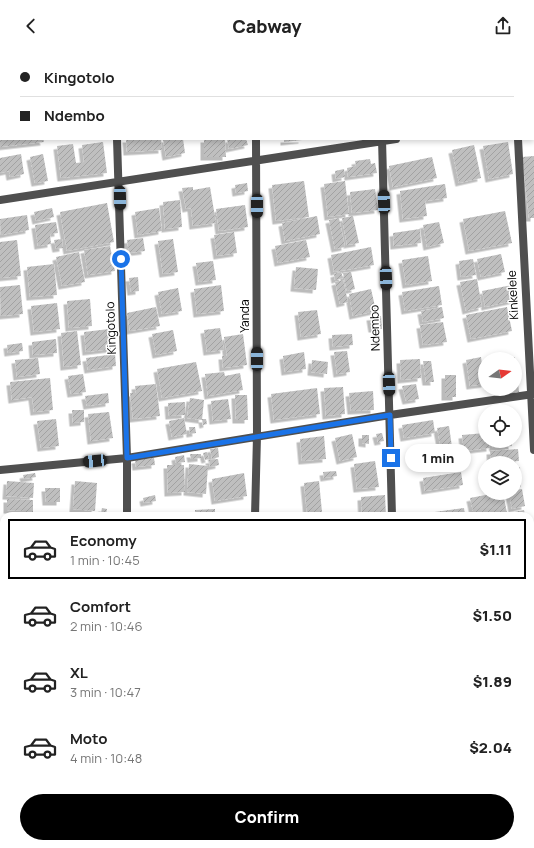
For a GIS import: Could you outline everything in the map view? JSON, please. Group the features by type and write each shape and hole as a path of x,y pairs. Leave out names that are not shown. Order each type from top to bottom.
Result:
{"street":[{"name":"Kingotolo","path":"117,140 127,458 127,512"},
{"name":"Yanda","path":"255,512 257,436 256,140"},
{"path":"0,200 119,183 382,140"},
{"name":"Ndembo","path":"382,140 392,512"},
{"name":"Kinkelele","path":"518,140 534,450"},
{"path":"0,470 127,458 390,415 532,395"}],"building":[{"path":"0,140 43,140 44,142 0,147"},
{"path":"126,140 161,140 162,150 127,152"},
{"path":"163,140 183,140 185,153 166,157"},
{"path":"204,140 225,140 226,157 204,157"},
{"path":"227,140 246,140 248,145 229,149"},
{"path":"284,140 302,140 284,142"},
{"path":"103,142 107,173 61,178 57,146 73,144 76,163 84,162 82,145"},
{"path":"508,142 513,174 489,179 483,146"},
{"path":"474,145 481,178 459,183 452,150"},
{"path":"21,154 24,174 10,177 9,171 0,173 0,158"},
{"path":"43,154 48,181 35,183 30,157"},
{"path":"534,156 534,218 529,218 522,157"},
{"path":"432,157 437,178 393,187 389,166"},
{"path":"370,159 371,164 375,163 377,173 348,177 347,168 356,166 355,161"},
{"path":"344,169 345,177 336,179 335,171"},
{"path":"304,181 309,217 276,221 272,185"},
{"path":"345,181 349,214 328,217 324,184"},
{"path":"247,183 248,191 236,193 235,185"},
{"path":"445,184 447,198 425,201 427,216 403,219 400,191"},
{"path":"193,187 193,190 210,187 216,223 193,226 191,208 186,209 182,188"},
{"path":"375,189 378,210 352,213 350,192"},
{"path":"180,200 182,227 165,229 163,202"},
{"path":"107,203 114,242 67,251 60,212"},
{"path":"245,205 248,227 219,231 216,209"},
{"path":"52,208 54,217 36,221 34,212"},
{"path":"159,208 162,231 138,235 135,212"},
{"path":"505,211 512,243 469,251 463,219"},
{"path":"27,215 29,230 1,235 0,219"},
{"path":"317,216 320,234 285,241 282,223"},
{"path":"353,216 359,243 347,245 342,218"},
{"path":"339,218 345,247 335,249 329,220"},
{"path":"56,222 58,233 50,234 51,244 38,246 35,225"},
{"path":"439,222 444,243 427,247 423,225"},
{"path":"420,229 421,243 394,246 393,233"},
{"path":"234,232 237,253 217,256 214,235"},
{"path":"143,238 145,251 129,253 127,240"},
{"path":"62,239 63,248 56,249 54,240"},
{"path":"173,239 178,272 163,274 158,241"},
{"path":"17,240 21,276 0,278 0,242"},
{"path":"306,240 310,257 278,263 275,246"},
{"path":"110,246 115,271 88,275 84,250"},
{"path":"371,247 374,265 334,272 331,255"},
{"path":"79,252 85,282 62,286 56,257"},
{"path":"501,254 505,272 481,277 477,259"},
{"path":"428,256 432,281 406,285 402,260"},
{"path":"473,259 476,275 461,277 459,261"},
{"path":"213,261 216,280 199,282 196,263"},
{"path":"54,264 57,295 30,297 27,267"},
{"path":"296,267 318,269 316,290 294,288"},
{"path":"341,272 343,278 335,280 334,274"},
{"path":"351,272 355,289 347,291 343,273"},
{"path":"138,277 139,291 131,292 129,278"},
{"path":"477,279 482,307 466,311 460,282"},
{"path":"343,280 348,302 340,304 335,282"},
{"path":"20,285 23,314 1,316 0,287"},
{"path":"221,285 224,311 197,314 194,289"},
{"path":"512,285 516,300 485,307 482,291"},
{"path":"439,286 442,305 405,311 402,292"},
{"path":"178,288 182,311 162,314 158,292"},
{"path":"371,289 376,311 353,316 349,294"},
{"path":"90,299 92,326 69,328 67,301"},
{"path":"57,303 60,329 34,332 31,306"},
{"path":"156,307 160,326 130,331 127,313"},
{"path":"442,307 444,318 423,322 421,311"},
{"path":"507,307 512,331 471,339 466,315"},
{"path":"317,310 321,334 301,337 298,312"},
{"path":"381,316 382,329 372,329 370,317"},
{"path":"443,322 447,342 423,345 420,325"},
{"path":"220,328 224,350 207,352 204,330"},
{"path":"109,329 111,349 86,352 84,332"},
{"path":"173,330 177,351 156,355 152,334"},
{"path":"77,331 81,365 64,367 61,333"},
{"path":"243,334 247,365 223,368 222,356 227,356 224,337"},
{"path":"352,334 353,345 333,347 332,335"},
{"path":"56,339 57,353 33,355 32,342"},
{"path":"22,343 23,351 8,353 7,345"},
{"path":"347,351 350,372 337,374 334,352"},
{"path":"304,352 306,369 285,372 283,356"},
{"path":"115,354 116,366 88,370 86,358"},
{"path":"38,358 40,374 17,377 15,360"},
{"path":"478,358 478,385 470,386 466,360"},
{"path":"420,359 421,378 401,380 400,360"},
{"path":"312,360 328,362 327,374 311,372"},
{"path":"423,361 431,361 434,382 426,382"},
{"path":"196,362 202,391 162,398 157,369"},
{"path":"224,372 225,376 240,373 243,390 208,396 205,374"},
{"path":"83,374 86,392 71,394 68,376"},
{"path":"445,375 456,375 456,397 445,397"},
{"path":"50,378 53,410 34,412 32,397 12,400 10,382"},
{"path":"156,384 160,416 133,419 130,393 136,393 135,386"},
{"path":"416,384 419,399 406,401 402,386"},
{"path":"343,387 345,414 326,416 324,388"},
{"path":"317,388 320,414 274,420 271,394"},
{"path":"373,391 374,410 351,411 349,393"},
{"path":"108,393 109,403 87,406 85,396"},
{"path":"235,395 247,395 248,420 236,420"},
{"path":"190,398 204,400 202,420 187,418"},
{"path":"228,399 231,419 213,421 211,401"},
{"path":"185,402 185,415 169,416 168,403"},
{"path":"72,410 84,410 84,422 73,423"},
{"path":"109,412 113,438 91,441 88,414"},
{"path":"184,418 187,434 172,437 169,421"},
{"path":"56,419 59,446 41,448 37,421"},
{"path":"202,419 206,419 207,424 203,425"},
{"path":"433,420 435,433 404,438 402,425"},
{"path":"449,426 452,447 441,449 437,428"},
{"path":"189,427 195,427 196,433 190,434"},
{"path":"382,433 384,441 378,442 376,434"},
{"path":"352,434 357,457 340,461 335,438"},
{"path":"478,434 478,448 490,448 464,451 462,435"},
{"path":"362,435 369,435 369,444 362,443"},
{"path":"324,436 326,459 302,461 300,439"},
{"path":"218,448 219,457 212,459 210,449"},
{"path":"518,449 519,456 490,456 490,451"},
{"path":"207,452 209,459 205,460 203,453"},
{"path":"190,454 201,454 201,458 191,459"},
{"path":"184,455 185,462 176,463 175,457"},
{"path":"154,458 155,465 136,467 135,460"},
{"path":"218,459 219,465 210,467 209,460"},
{"path":"375,461 379,487 357,489 354,464"},
{"path":"189,464 208,466 206,494 187,492"},
{"path":"167,465 184,465 185,492 168,493"},
{"path":"336,471 337,476 324,478 323,472"},
{"path":"461,472 463,485 425,491 423,478"},
{"path":"35,473 36,477 24,479 23,475"},
{"path":"244,473 247,496 215,501 212,479"},
{"path":"7,481 34,483 33,498 6,496"},
{"path":"75,481 97,483 95,511 73,509"},
{"path":"319,481 322,512 307,512 304,483"},
{"path":"45,488 60,488 60,502 46,502"},
{"path":"522,489 525,506 512,509 510,500 522,500"},
{"path":"155,495 156,501 144,503 143,498"},
{"path":"385,495 386,512 362,512 361,497"},
{"path":"478,496 478,500 504,500 507,512 473,512 470,498"},
{"path":"7,499 33,500 33,512 7,510"},
{"path":"102,508 107,509 106,512 101,512"},
{"path":"464,508 464,512 435,512"},
{"path":"215,509 215,512 195,512 195,510"},
{"path":"524,510 524,512 514,512"}],"route":[{"path":"121,259 127,458 390,415 391,458"}]}
